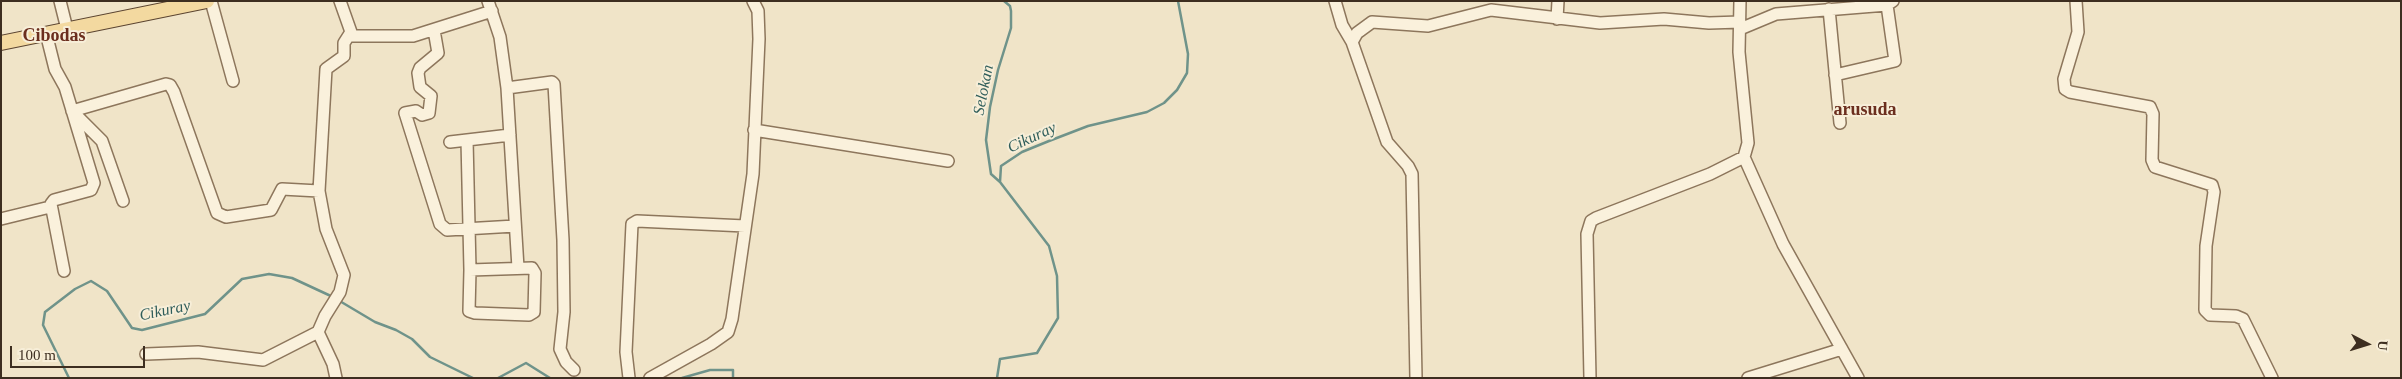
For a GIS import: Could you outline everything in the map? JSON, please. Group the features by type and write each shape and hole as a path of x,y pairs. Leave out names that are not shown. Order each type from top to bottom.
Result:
{"main road":[{"path":"1,43 207,1"}],"street":[{"path":"60,1 67,29"},
{"path":"212,1 233,81"},
{"path":"146,354 198,352 263,360 318,332 340,292 344,276 324,223 319,191 326,69 344,56 344,43 350,36 350,28 340,1"},
{"path":"650,378 711,344 728,332 753,174 759,25 758,10 754,1"},
{"path":"1334,1 1342,25 1352,42 1390,147 1408,166 1412,174 1416,378"},
{"path":"1557,19 1558,1"},
{"path":"1740,1 1740,52 1748,142 1744,157 1782,244 1858,378"},
{"path":"2076,1 2078,32 2064,79 2065,90 2150,107 2153,114 2152,160 2155,167 2212,185 2214,192 2206,246 2205,310 2210,315 2236,316 2243,319 2272,378"},
{"path":"1352,42 1357,33 1372,22 1428,26 1491,10 1606,24 1664,19 1740,26 1776,14 1890,3 1895,61 1835,75"},
{"path":"350,36 405,37 434,30 490,6 500,38 507,88 518,268"},
{"path":"1829,10 1840,123"},
{"path":"434,30 438,53 420,68 418,73 420,87 430,96 429,113 422,115 416,112 405,113 440,224 447,230 516,226"},
{"path":"46,33 55,69 65,87 94,186 91,190 54,200 50,207 64,271"},
{"path":"507,88 552,82 554,84 563,248 564,312 560,349 566,362 574,370"},
{"path":"72,111 166,84 170,85 217,213 226,217 271,210 282,189 319,191"},
{"path":"72,111 102,141 123,201"},
{"path":"754,130 948,160"},
{"path":"450,142 510,135"},
{"path":"467,140 470,270 468,307 471,312 529,315 535,309 535,273 530,268 470,270"},
{"path":"1590,378 1587,234 1591,222 1596,218 1710,174 1744,157"},
{"path":"1,219 50,207"},
{"path":"629,378 626,352 632,224 637,221 745,226"},
{"path":"318,332 333,364 336,378"},
{"path":"1748,378 1842,349"}],"waterway":[{"name":"Selokan","path":"1000,182 991,174 986,140 990,107 998,70 1011,28 1010,6 1004,1"},
{"name":"Cikuray","path":"997,378 1000,359 1037,353 1058,318 1057,276 1049,246 1000,182 1001,166 1022,152 1049,141 1088,126 1147,112 1164,103 1177,90 1187,73 1188,54 1178,1"},
{"name":"Cikuray","path":"69,378 43,325 45,312 75,289 91,281 107,291 132,328 142,330 205,314 242,279 269,274 292,278 333,297"},
{"name":"Cikuray","path":"338,300 375,322 412,339 430,357 473,378"},
{"name":"Cikuray","path":"498,378 526,363 550,378"},
{"name":"Cikuray","path":"682,378 710,370 733,370 733,378"}],"district":[{"name":"Cibodas","path":"54,36"},
{"name":"arusuda","path":"1865,110"}]}
